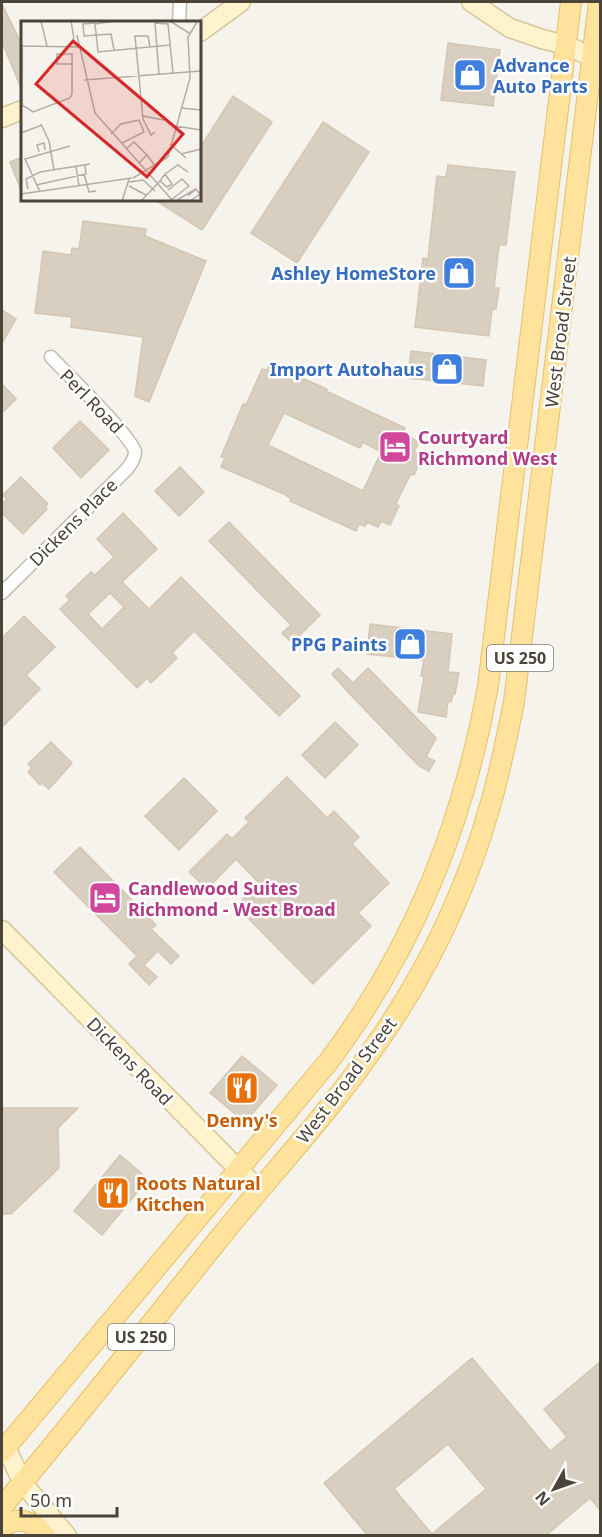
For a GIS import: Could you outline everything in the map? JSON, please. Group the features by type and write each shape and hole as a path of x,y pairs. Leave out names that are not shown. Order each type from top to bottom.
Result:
{"main road":[{"path":"201,31 241,2"},
{"path":"471,2 510,28 566,45 596,59"},
{"name":"West Broad Street","path":"4,1449 314,1080 349,1033 392,964 423,905 456,818 480,731 488,686 571,2"},
{"name":"West Broad Street","path":"2,1507 333,1102 376,1045 413,986 446,923 473,858 500,770 514,702 596,59 599,2"},
{"path":"566,45 598,39"},
{"path":"2,118 21,110"},
{"path":"500,586 529,590"},
{"name":"Dickens Road","path":"2,930 259,1190"},
{"path":"4,1449 22,1482 67,1536"},
{"path":"2,1470 22,1482"},
{"path":"2,1527 14,1521 23,1520 33,1524 45,1536"}],"street":[{"path":"179,21 180,2"},
{"name":"Perl Road","path":"51,357 133,446"},
{"name":"Dickens Place","path":"2,593 127,469 135,456 133,446"}],"building":[{"path":"2,4 21,43 21,88 2,42"},
{"name":"Advance Auto Parts","path":"448,43 500,50 493,106 441,100"},
{"path":"233,96 272,122 202,230 157,201 201,201 201,146"},
{"path":"323,122 369,152 297,263 251,233"},
{"path":"21,157 21,190 10,162"},
{"path":"448,165 515,172 506,245 499,245 494,288 499,288 496,309 492,309 489,336 415,327 423,258 428,259 437,176 446,177"},
{"path":"83,221 146,229 145,236 206,261 149,402 135,396 143,337 71,327 72,317 35,313 43,251 71,255 72,248 79,249"},
{"path":"2,310 16,319 2,343"},
{"name":"Import Autohaus","path":"411,351 486,360 483,386 408,378"},
{"name":"Courtyard Richmond West","path":"270,364 327,389 326,391 405,428 403,434 419,442 414,452 422,456 414,475 411,474 396,504 399,506 390,525 381,521 378,527 367,522 365,526 359,524 356,531 290,501 291,499 284,494 221,467 225,458 221,457 243,404 246,405 262,369 267,370","holes":["284,413 360,448 363,442 381,452 363,491 268,445"]},
{"path":"2,384 16,399 2,413"},
{"path":"80,421 109,450 81,478 53,448"},
{"path":"180,467 204,492 179,516 155,491"},
{"path":"21,477 48,504 45,507 47,509 23,534 2,513 2,504 7,499 3,495"},
{"path":"123,513 157,549 122,582 149,609 181,577 300,696 279,716 194,631 172,653 177,658 151,683 147,678 137,688 60,609 70,600 66,596 91,572 95,575 114,557 97,539","holes":["110,593 124,607 102,629 88,614"]},
{"path":"229,522 320,615 292,643 282,633 291,625 209,541"},
{"path":"24,616 55,647 26,675 40,689 2,727 2,638"},
{"path":"370,624 452,634 448,672 459,673 455,694 451,702 448,701 446,717 418,712 424,676 421,676 424,660 367,654"},
{"path":"338,668 353,683 368,668 436,738 426,757 435,761 429,771 419,766 346,690 332,674"},
{"path":"335,722 358,745 325,778 302,755"},
{"path":"51,742 72,763 49,789 42,783 40,785 28,772 32,768 28,764"},
{"path":"287,777 327,818 334,811 359,837 352,844 389,883 358,913 371,926 313,984 236,906 259,883 236,859 207,889 189,872 227,834 232,839 249,822 245,818"},
{"path":"184,778 217,811 179,850 145,816"},
{"name":"Candlewood Suites Richmond - West Broad","path":"80,847 156,925 151,929 179,956 171,964 158,951 144,965 157,977 149,985 129,964 137,956 54,872"},
{"name":"Denny's","path":"242,1056 277,1085 245,1122 210,1093"},
{"path":"2,1108 78,1108 58,1128 59,1168 11,1214 2,1214"},
{"path":"120,1155 148,1179 102,1235 74,1211"},
{"path":"472,1358 550,1451 567,1437 544,1409 600,1362 600,1510 590,1498 545,1536 368,1536 324,1483","holes":["448,1444 486,1489 432,1534 394,1489"]}],"place":[{"name":"Advance Auto Parts","path":"470,75"},
{"name":"Ashley HomeStore","path":"459,273"},
{"name":"Import Autohaus","path":"447,369"},
{"name":"Courtyard Richmond West","path":"395,447"},
{"name":"PPG Paints","path":"410,644"},
{"name":"Candlewood Suites Richmond - West Broad","path":"105,898"},
{"name":"Denny's","path":"242,1088"},
{"name":"Roots Natural Kitchen","path":"113,1193"}]}
